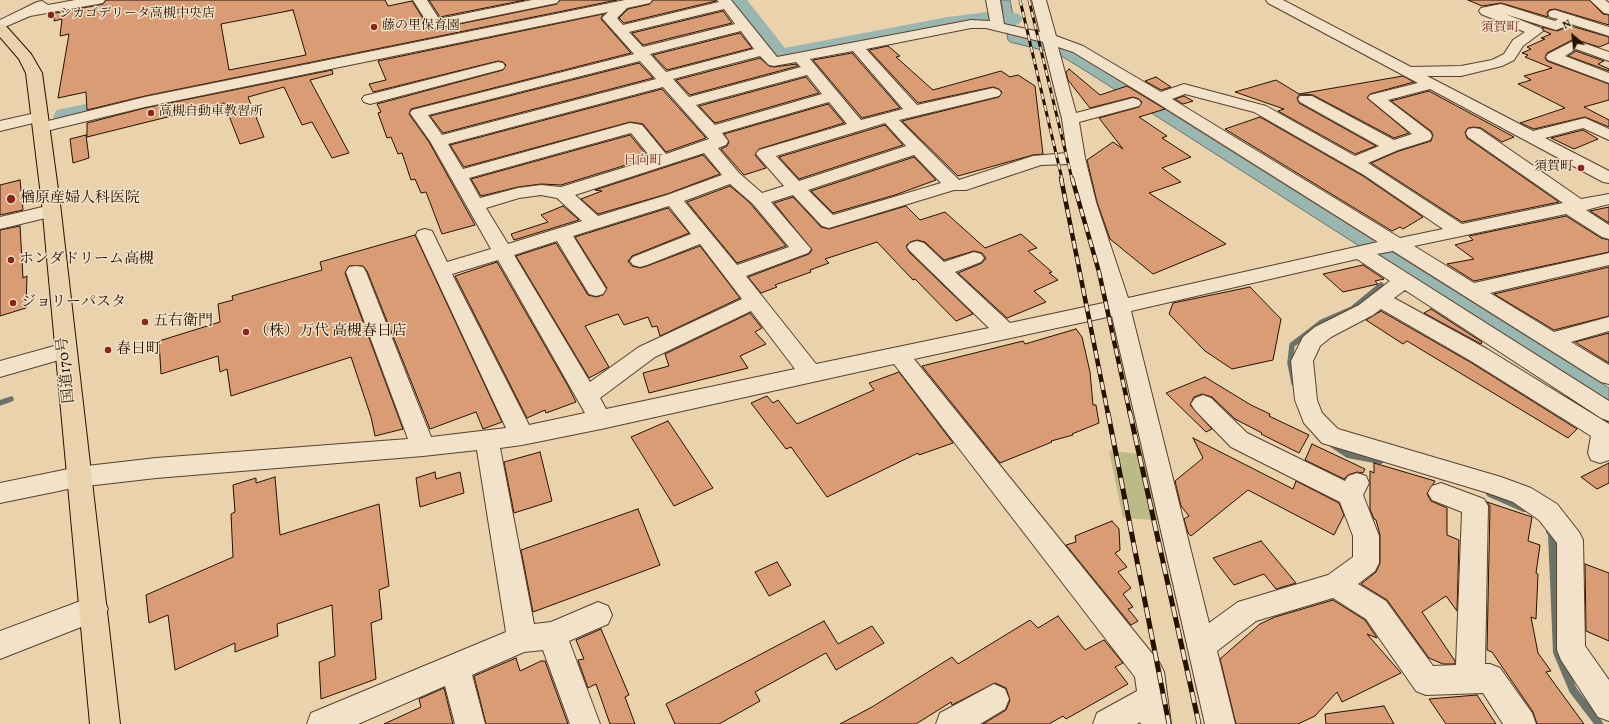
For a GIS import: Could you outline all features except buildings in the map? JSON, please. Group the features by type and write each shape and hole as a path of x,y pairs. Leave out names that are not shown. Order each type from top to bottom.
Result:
{"highway":[{"name":"国道170号","path":"0,27 26,58 34,73 51,211 105,724"}],"street":[{"path":"29,12 98,0"},
{"path":"425,1 435,24 552,0"},
{"path":"369,98 492,55 620,2 645,0"},
{"path":"994,0 1003,25"},
{"path":"1039,0 1070,119 1076,158 1087,202 1120,307 1200,646 1220,724"},
{"path":"1273,0 1410,71 1609,178"},
{"path":"1516,0 1609,32"},
{"path":"1597,0 1609,10"},
{"path":"0,27 29,12 44,1"},
{"path":"620,2 609,18 686,102 733,177 759,200 801,249 733,273"},
{"path":"620,30 726,2 746,26 763,51 774,62 805,63 857,126"},
{"path":"1410,71 1461,70 1497,63 1509,57 1518,43 1536,31 1486,11 1501,8 1556,26 1569,19"},
{"path":"686,102 855,45 971,24 1003,25 1078,50 1160,98 1609,376"},
{"path":"601,420 438,141 418,113 746,26"},
{"path":"1609,57 1575,44 1553,57 1609,78"},
{"path":"855,45 914,111"},
{"path":"438,141 763,51"},
{"path":"0,126 41,122 145,102 492,55"},
{"path":"1355,162 1392,146 1424,136 1376,98 1434,84"},
{"path":"1160,98 1184,89 1260,109 1355,162 1458,231"},
{"path":"993,93 857,126 765,154 829,222 953,185 960,186 1039,160 1076,158"},
{"path":"475,205 518,193 541,190 562,193 663,161 710,139 833,96"},
{"path":"1306,99 1392,146"},
{"path":"1070,119 1133,103"},
{"path":"889,118 953,185"},
{"path":"1532,136 1584,122 1609,135"},
{"path":"458,176 630,128 636,128 663,161"},
{"path":"1474,133 1609,233"},
{"path":"759,200 917,148"},
{"path":"441,271 673,199 733,177"},
{"path":"562,193 595,223"},
{"path":"673,199 733,273 811,374"},
{"path":"0,493 78,477 156,468 423,447 522,436 1120,307 1394,244 1609,199"},
{"path":"0,223 51,211"},
{"path":"562,233 596,289"},
{"path":"425,235 441,271 522,436"},
{"path":"640,260 703,236"},
{"path":"917,247 1005,331"},
{"path":"1360,252 1609,412"},
{"path":"942,270 974,258"},
{"path":"1472,290 1609,259"},
{"path":"356,272 423,447"},
{"path":"1403,280 1366,310 1323,332 1311,342 1302,361 1306,400 1312,417 1330,436 1492,484 1522,495 1548,512 1570,540 1571,650 1609,706"},
{"path":"1380,298 1479,356 1602,432 1600,453"},
{"path":"587,396 647,352 755,301"},
{"path":"1552,340 1609,324"},
{"path":"0,369 65,351"},
{"path":"898,354 1149,672 1155,711 1108,724"},
{"path":"1200,646 1248,611 1336,585 1366,563 1366,536 1354,489 1240,440 1203,404"},
{"path":"487,441 522,639"},
{"path":"1441,493 1474,506 1470,679"},
{"path":"1336,585 1376,610 1426,681 1490,678 1521,724"},
{"path":"0,645 94,609"},
{"path":"322,724 522,639 552,634 598,615"},
{"path":"552,634 585,724"},
{"path":"455,667 470,724"},
{"path":"951,724 994,698"}],"shaded area":[{"path":"1109,451 1154,455 1170,521 1123,518"}],"water":[{"path":"1001,0 1010,0 1017,35 1061,47 1075,53 1609,388 1609,406 1058,54 1010,42 1008,40"}],"waterway":[{"path":"735,0 777,55 783,56 948,24 988,19 1011,19"},
{"path":"1589,0 1609,19"},
{"path":"67,116 124,104"},
{"path":"1294,383 1290,363 1292,345 1322,322 1352,309 1381,285"},
{"path":"0,403 11,399"},
{"path":"1333,444 1348,454 1380,460"},
{"path":"1490,493 1524,508"},
{"path":"1550,531 1552,534 1557,652 1573,690 1599,724"}],"railway":[{"path":"1020,0 1062,179"},
{"path":"1029,0 1072,179"},
{"path":"1061,178 1108,414"},
{"path":"1072,178 1099,272 1130,414"},
{"path":"1108,413 1169,724"},
{"path":"1130,413 1199,724"}],"place":[{"name":"シカゴデリータ高槻中央店","path":"51,15"},
{"name":"藤の里保育園","path":"374,27"},
{"name":"高槻自動車教習所","path":"151,113"},
{"name":"須賀町","path":"1581,168"},
{"name":"楢原産婦人科医院","path":"11,199"},
{"name":"ホンダドリーム高槻","path":"11,260"},
{"name":"ジョリーパスタ","path":"13,303"},
{"name":"五右衛門","path":"145,322"},
{"name":"（株）万代 高槻春日店","path":"246,332"},
{"name":"春日町","path":"108,350"}],"district":[{"name":"須賀町","path":"1500,29"},
{"name":"日向町","path":"643,162"}]}
